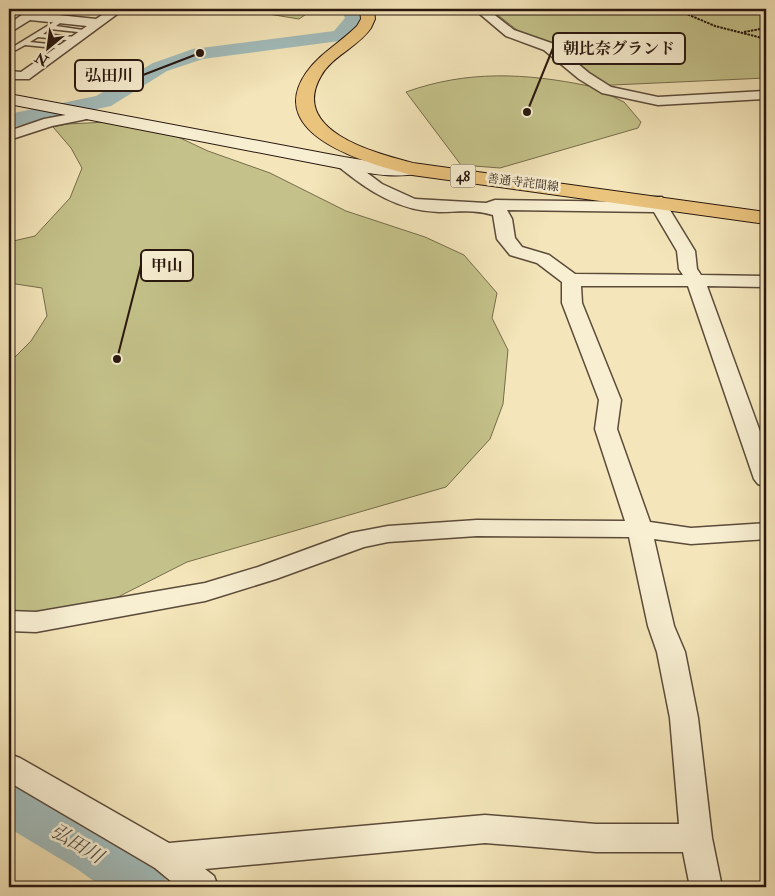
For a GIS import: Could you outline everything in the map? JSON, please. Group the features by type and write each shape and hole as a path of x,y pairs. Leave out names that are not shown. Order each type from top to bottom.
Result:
{"main road":[{"name":"善通寺詫間線","path":"367,9 368,19 363,28 314,74 305,89 303,102 308,115 319,130 336,141 377,160 412,169 766,218"}],"street":[{"path":"9,75 24,76 118,9"},
{"path":"480,9 510,33 549,47 584,76 607,90 658,100 688,101 766,95"},
{"path":"9,29 33,12 62,19 98,23"},
{"path":"11,102 53,108 344,164 387,170 412,169"},
{"path":"9,136 49,122 83,114"},
{"path":"298,154 336,141"},
{"path":"344,164 366,182 387,195 406,203 419,206 489,208 500,212 506,239 516,251 543,259 571,280 766,281"},
{"path":"489,208 495,205 658,204 686,251 688,269 695,280 766,479"},
{"path":"571,280 572,304 610,400 606,429 634,507 661,626 671,652 684,718 696,838 706,887"},
{"path":"9,621 36,622 205,592 267,573 360,539 388,534 477,528 639,529 692,536 766,531"},
{"path":"9,767 166,858 202,887"},
{"path":"166,858 485,829 596,838 696,838"}],"lane":[{"path":"9,49 14,49 62,19"},
{"path":"50,27 87,31"},
{"path":"37,35 70,43"},
{"path":"24,43 70,43"}],"path":[{"path":"675,9 715,26 766,39"},
{"path":"740,33 766,28"}],"shaded area":[{"path":"238,9 314,9 299,19"},
{"path":"490,9 766,9 766,78 591,86 624,102 641,122 638,128 500,168 461,165 406,92 451,80 497,76 542,78 589,86"},
{"path":"108,122 178,137 208,151 270,173 346,211 425,237 464,255 497,293 492,318 508,350 503,404 490,439 446,487 187,562 114,599 42,619 9,618 9,363 31,341 47,316 42,288 9,283 9,242 35,236 70,198 82,168 71,148 53,127 67,124"}],"waterway":[{"name":"弘田川","path":"9,121 103,101 160,67 200,53 340,36 355,18 350,9"},
{"name":"弘田川","path":"9,803 95,853 143,887"}],"place":[{"name":"弘田川","path":"200,53"},
{"name":"朝比奈グランド","path":"527,112"},
{"name":"甲山","path":"117,359"}]}
